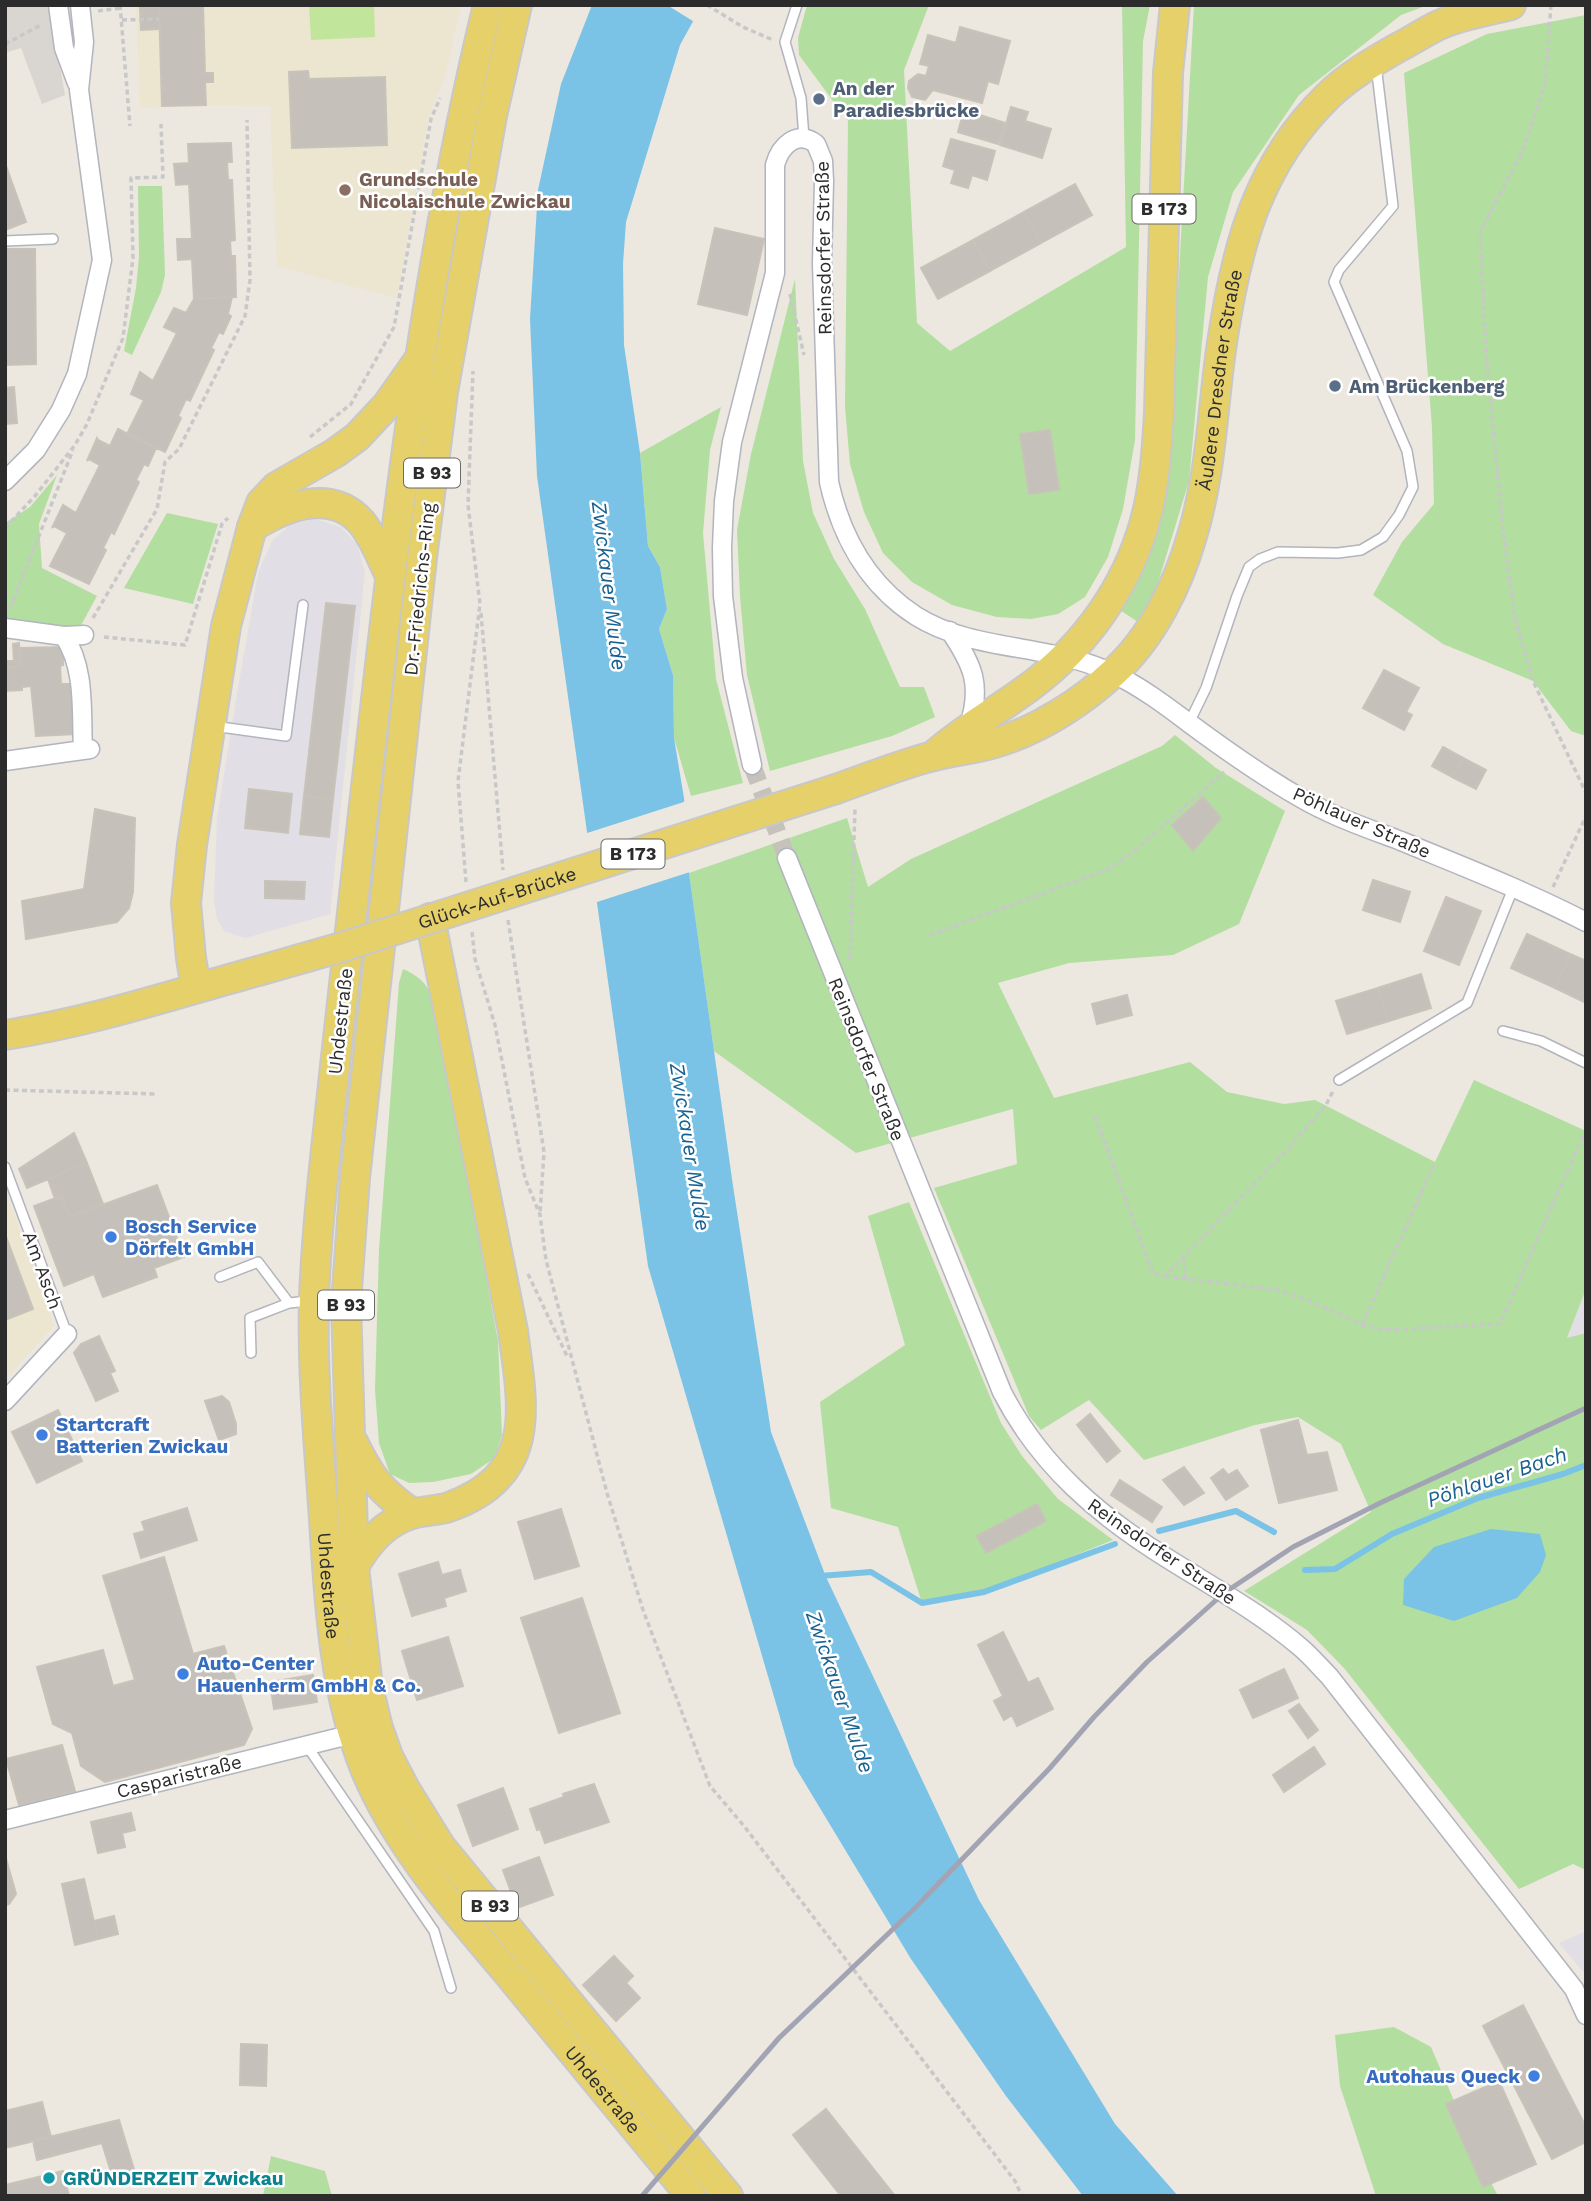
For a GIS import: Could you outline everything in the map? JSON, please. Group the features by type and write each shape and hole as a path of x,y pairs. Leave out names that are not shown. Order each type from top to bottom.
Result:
{"main road":[{"name":"Dr.-Friedrichs-Ring","path":"358,863 390,576 437,256 473,65 488,5"},
{"name":"Dr.-Friedrichs-Ring","path":"355,1178 422,558 443,392 492,116 517,5"},
{"name":"Äußere Dresdner Straße","path":"933,756 969,726 1042,678 1065,656 1104,611 1124,575 1144,523 1155,470 1159,414 1168,74 1175,5"},
{"name":"Äußere Dresdner Straße","path":"846,786 933,756 980,747 1027,731 1080,699 1113,673 1144,636 1171,592 1185,561 1209,469 1221,346 1232,276 1245,228 1260,190 1298,128 1330,94 1377,72 1441,24 1511,5"},
{"path":"196,988 188,932 187,887 242,520 276,487 357,437 387,405 422,356"},
{"path":"242,520 274,513 293,505 316,503 345,510 361,522 390,576"},
{"name":"Glück-Auf-Brücke","path":"196,988 430,918 846,786"},
{"name":"Uhdestraße","path":"358,863 322,1181 302,1302 316,1385 326,1556 342,1691 353,1734 367,1772 384,1807 428,1877 691,2196"},
{"path":"354,1567 366,1545 389,1525 412,1513 448,1508 489,1488 509,1465 521,1432 522,1397 513,1331 430,918"},
{"name":"B 173","path":"5,1035 106,1014 196,988"},
{"name":"Uhdestraße","path":"355,1178 346,1303 354,1567 370,1697 388,1756 441,1847 728,2196"},
{"path":"349,1433 376,1483 388,1497 412,1513"}],"street":[{"path":"79,5 83,42 79,90"},
{"path":"6,481 36,450 61,410 77,374 102,260 79,90 64,48 58,10"},
{"name":"Reinsdorfer Straße","path":"752,765 733,678 723,596 724,501 732,442 775,273 775,165 781,149 795,138 804,138 816,144 824,161 822,264 827,456 835,508 852,548 886,591 916,615 950,631 1065,656 1113,673"},
{"path":"5,628 64,636 84,635"},
{"path":"950,631 972,668 976,696 969,726"},
{"path":"5,761 86,750 78,665 64,636"},
{"name":"Pöhlauer Straße","path":"1113,673 1158,699 1239,759 1301,798 1347,820 1514,887 1586,922"},
{"name":"Reinsdorfer Straße","path":"787,858 992,1366 1018,1424 1074,1489 1112,1521 1299,1646 1329,1676 1559,1969 1574,1989 1586,2015"},
{"path":"5,1401 67,1334"},
{"name":"Casparistraße","path":"5,1820 353,1734"}],"lane":[{"path":"797,5 785,41 801,98 804,138"},
{"path":"1189,723 1206,688 1249,567 1260,558 1278,552 1338,553 1361,550 1383,537 1399,515 1413,487 1407,452 1334,282 1339,270 1393,206 1377,72"},
{"path":"5,242 53,239"},
{"path":"211,726 286,736 303,605"},
{"path":"1339,1080 1467,1003 1514,887"},
{"path":"1503,1031 1541,1041 1586,1063"},
{"name":"Am Asch","path":"5,1167 67,1334"},
{"path":"220,1277 258,1262 302,1302"},
{"path":"251,1353 250,1318 302,1302"},
{"path":"307,1745 435,1931 451,1988"}],"path":[{"path":"120,5 130,126"},
{"path":"707,5 743,27 772,40 785,41"},
{"path":"1551,5 1545,84 1523,150 1480,232 1486,353 1502,522 1515,619 1533,681 1586,793"},
{"path":"5,44 58,10"},
{"path":"122,20 159,19"},
{"path":"309,438 351,404 394,327 431,119 442,94"},
{"path":"242,520 222,524 185,645 84,635 157,509 165,462 179,449 245,316 250,280 247,120"},
{"path":"788,287 806,365"},
{"path":"466,883 458,781 480,604 468,505 474,365"},
{"path":"5,621 75,445"},
{"path":"930,935 1106,870 1132,853 1239,759"},
{"path":"846,786 849,970"},
{"path":"1546,901 1586,816"},
{"path":"470,921 475,959 495,1025 525,1178 540,1215 546,1260 607,1493 643,1610 710,1786 744,1826 1015,2181 1022,2196"},
{"path":"1165,1276 1326,1105 1339,1080"},
{"path":"5,1090 157,1094"},
{"path":"1095,1116 1153,1274 1278,1290 1315,1303 1362,1325 1386,1330 1500,1324 1585,1131"},
{"path":"1362,1325 1435,1162"},
{"path":"1183,1257 1186,1279"},
{"path":"499,1259 527,1271 572,1365"}],"shaded area":[{"path":"5,5 49,5 65,95 42,104 21,48 5,53"},
{"name":"Grundschule Nicolaischule Zwickau","path":"136,5 461,5 445,77 429,115 397,298 277,266 270,106 140,108"},
{"path":"314,519 341,527 357,544 365,572 330,914 245,938 224,931 217,919 214,900 217,818 238,688 258,573 272,541 290,525"},
{"path":"5,1189 54,1326 5,1379"},
{"path":"1586,1289 1586,1333 1567,1339"},
{"path":"1586,1931 1586,1975 1559,1943"}],"green space":[{"path":"309,5 374,5 375,37 311,40"},
{"path":"807,5 929,5 904,70 917,323 950,351 1126,247 1122,5 1150,5 1143,41 1135,440 1123,509 1108,557 1085,597 1058,614 1031,619 997,617 952,605 912,582 883,553 864,512 850,464 845,407 848,121 799,55 798,38"},
{"path":"1194,5 1428,5 1401,15 1299,95 1233,192 1208,277 1189,481 1157,586 1138,622 1120,610 1170,433"},
{"path":"1586,15 1586,736 1571,731 1533,681 1443,644 1373,595 1402,542 1434,504 1432,427 1404,73 1487,34"},
{"path":"138,186 162,186 165,275 161,292 132,355 124,351 139,257"},
{"path":"795,279 803,461 813,513 834,559 865,609 900,687 924,687 935,717 892,736 770,771 747,675 737,530 751,454"},
{"path":"721,407 710,450 703,533 716,679 743,783 691,796 674,738 673,675 659,629 667,609 660,567 648,546 640,453"},
{"path":"57,475 39,524 42,568 97,596 80,627 5,630 5,523 30,507"},
{"path":"167,513 218,524 193,604 124,588"},
{"path":"1175,735 1216,768 1285,811 1239,924 1173,955 1069,963 998,983 1054,1098 1190,1062 1227,1092 1284,1104 1315,1100 1435,1162 1474,1080 1586,1131 1586,1289 1567,1338 1586,1333 1586,1870 1573,1864 1519,1889 1344,1668 1307,1630 1244,1591 1371,1512 1341,1444 1298,1417 1255,1425 1144,1460 1089,1400 1041,1430 1029,1416 934,1188 1017,1164 1013,1109 856,1153 714,1051 689,873 847,818 868,887 911,859 1162,746"},
{"path":"403,969 420,979 429,991 439,1024 498,1341 502,1435 495,1458 471,1474 433,1482 409,1483 390,1474 379,1443 375,1390 379,1250 399,983"},
{"path":"909,1202 1001,1423 1022,1456 1058,1499 1113,1540 984,1592 922,1603 898,1527 831,1508 820,1402 905,1345 868,1216"},
{"path":"1394,2027 1431,2047 1481,2164 1498,2196 1376,2196 1340,2086 1335,2035"},
{"path":"271,2156 325,2171 332,2196 263,2196"}],"water":[{"name":"Zwickauer Mulde","path":"592,5 702,5 680,45 626,222 623,264 624,345 640,453 648,546 660,567 667,609 659,629 673,675 674,738 684,798 689,873 771,1432 826,1577 979,1900 1115,2124 1178,2196 1083,2196 1006,2096 911,1959 794,1765 648,1266 537,476 530,319 538,190 561,84"},
{"path":"1491,1529 1540,1534 1546,1555 1540,1572 1517,1598 1454,1621 1403,1605 1404,1579 1434,1547"}],"pier":[{"path":"667,5 705,5 696,23"},
{"path":"687,801 693,871 594,903 584,834"}],"building":[{"path":"159,5 203,5 205,73 213,73 213,82 205,82 206,105 162,106"},
{"path":"159,7 160,29 141,30 140,8"},
{"path":"960,27 1010,41 998,84 988,81 982,103 933,90 925,100 912,97 908,88 909,81 918,74 926,76 929,66 920,64 928,35 956,43"},
{"path":"308,71 309,79 385,77 387,145 292,148 289,72"},
{"path":"1011,107 1028,112 1025,121 1051,129 1042,158 1000,145"},
{"path":"964,110 1005,123 998,144 958,132"},
{"path":"951,139 995,151 987,180 972,175 968,188 951,183 955,170 943,166"},
{"path":"231,143 232,162 227,162 228,180 232,180 235,240 230,241 231,256 235,256 236,297 194,299 192,259 178,260 177,239 192,239 189,184 176,185 174,164 189,163 188,144"},
{"path":"5,163 26,222 5,230"},
{"path":"1075,184 1092,215 1041,243 1024,212"},
{"path":"1024,212 1041,243 990,271 973,240"},
{"path":"715,228 764,239 747,315 698,304"},
{"path":"973,240 990,271 938,299 921,268"},
{"path":"5,249 35,249 36,364 5,365"},
{"path":"232,297 228,314 231,316 223,334 219,332 211,348 214,350 190,401 186,399 178,416 181,418 165,452 127,434 144,400 131,394 140,372 153,381 177,333 164,327 174,308 186,313 194,299"},
{"path":"14,387 17,423 5,424 5,388"},
{"path":"118,429 156,448 148,466 144,464 136,480 139,482 114,534 111,532 103,548 106,550 89,584 50,566 67,533 54,526 52,528 63,505 76,513 100,465 89,459 87,461 97,438 110,446"},
{"path":"1050,430 1059,490 1029,494 1020,434"},
{"path":"326,603 355,606 333,799 304,796"},
{"path":"19,643 20,667 5,667 5,661 14,661 13,644"},
{"path":"63,647 61,684 73,684 77,734 36,736 31,686 22,687 22,690 5,691 5,667 20,667 20,648"},
{"path":"1384,670 1419,688 1406,712 1412,715 1404,730 1363,708"},
{"path":"1443,747 1463,758 1452,777 1432,766"},
{"path":"1463,758 1486,770 1476,789 1452,777"},
{"path":"249,789 292,794 288,833 245,828"},
{"path":"304,796 333,799 329,837 300,834"},
{"path":"1203,797 1221,818 1193,851 1172,825"},
{"path":"95,809 135,818 133,892 129,908 117,922 26,939 22,901 84,889"},
{"path":"1373,880 1410,892 1400,922 1363,910"},
{"path":"265,881 305,882 304,899 265,898"},
{"path":"1446,897 1481,911 1459,965 1424,951"},
{"path":"1527,934 1570,954 1555,988 1511,968"},
{"path":"1570,954 1586,961 1586,1003 1555,988"},
{"path":"1421,974 1431,1008 1389,1021 1378,988"},
{"path":"1378,988 1389,1021 1347,1034 1336,1001"},
{"path":"1127,995 1132,1015 1097,1024 1092,1004"},
{"path":"74,1133 87,1163 27,1188 19,1169"},
{"path":"87,1163 103,1204 69,1217 61,1196 55,1199 48,1179"},
{"name":"Bosch Service Dörfelt GmbH","path":"157,1185 184,1257 154,1268 157,1277 103,1297 94,1274 64,1286 34,1206 61,1196 69,1217"},
{"path":"5,1234 33,1309 5,1320"},
{"path":"99,1336 115,1371 110,1373 118,1391 96,1401 74,1353 81,1344"},
{"path":"222,1396 229,1402 236,1424 236,1434 219,1440 205,1401"},
{"path":"58,1410 82,1461 37,1483 12,1432"},
{"path":"1090,1414 1120,1451 1107,1462 1077,1425"},
{"path":"1298,1420 1307,1455 1327,1452 1337,1490 1279,1503 1261,1430"},
{"path":"1184,1467 1204,1493 1184,1505 1163,1480"},
{"path":"1223,1469 1228,1475 1237,1470 1248,1486 1226,1500 1211,1478"},
{"path":"1120,1480 1162,1507 1152,1522 1111,1495"},
{"path":"1037,1504 1046,1521 986,1553 977,1536"},
{"path":"187,1508 197,1540 141,1558 134,1534 145,1531 142,1522"},
{"path":"561,1509 579,1566 535,1579 518,1522"},
{"name":"Auto-Center Hauenherm GmbH & Co.","path":"164,1557 193,1654 224,1646 252,1729 244,1745 105,1782 81,1766 72,1733 53,1724 37,1667 103,1650 113,1686 135,1680 103,1576"},
{"path":"438,1562 442,1575 460,1570 466,1591 444,1598 446,1606 412,1616 399,1574"},
{"path":"582,1598 620,1713 559,1733 521,1618"},
{"path":"1003,1632 1028,1683 1038,1678 1053,1709 1017,1726 1012,1715 1004,1720 994,1701 1003,1696 978,1645"},
{"path":"448,1637 463,1686 417,1700 402,1651"},
{"path":"1284,1669 1298,1698 1253,1718 1240,1690"},
{"path":"313,1675 317,1702 274,1709 270,1682"},
{"path":"1299,1704 1318,1730 1308,1738 1289,1711"},
{"path":"62,1745 75,1791 19,1805 6,1759"},
{"path":"1314,1747 1325,1764 1284,1792 1273,1775"},
{"path":"594,1784 609,1822 545,1843 530,1809"},
{"path":"503,1788 518,1829 473,1846 458,1805"},
{"path":"131,1813 135,1830 122,1833 125,1847 98,1853 91,1822"},
{"path":"5,1855 16,1894 9,1904 5,1905"},
{"path":"539,1857 553,1895 517,1908 503,1870"},
{"path":"84,1879 98,1939 75,1945 62,1884"},
{"path":"114,1916 118,1934 98,1939 94,1921"},
{"path":"614,1956 633,1976 626,1983 640,1998 616,2021 583,1985"},
{"name":"Autohaus Queck","path":"1523,2005 1586,2127 1586,2142 1552,2159 1483,2026"},
{"path":"241,2044 267,2045 266,2086 240,2085"},
{"path":"1499,2081 1536,2164 1483,2187 1446,2104"},
{"path":"42,2102 51,2137 5,2148 5,2111"},
{"path":"826,2109 895,2196 841,2196 793,2135"},
{"path":"119,2120 136,2176 114,2182 102,2143 37,2160 33,2141"},
{"name":"GRÜNDERZEIT Zwickau","path":"63,2171 69,2196 5,2196 5,2185"}],"waterway":[{"name":"Pöhlauer Bach","path":"1305,1570 1335,1569 1392,1534 1478,1498 1586,1465"},
{"name":"Pöhlauer Bach","path":"1159,1531 1236,1511 1274,1532"},
{"name":"Pöhlauer Bach","path":"820,1576 871,1572 922,1603 984,1592 1115,1544"}],"tunnel":[{"path":"752,765 787,858"}],"railway":[{"path":"642,2196 779,2038 914,1909 1049,1769 1147,1662 1224,1593 1293,1547 1380,1503 1586,1408"}],"place":[{"name":"An der Paradiesbrücke","path":"819,99"},
{"name":"Grundschule Nicolaischule Zwickau","path":"345,190"},
{"name":"Am Brückenberg","path":"1335,386"},
{"name":"Bosch Service Dörfelt GmbH","path":"111,1237"},
{"name":"Startcraft Batterien Zwickau","path":"42,1435"},
{"name":"Auto-Center Hauenherm GmbH & Co.","path":"183,1674"},
{"name":"Autohaus Queck","path":"1534,2076"},
{"name":"GRÜNDERZEIT Zwickau","path":"49,2178"}]}
